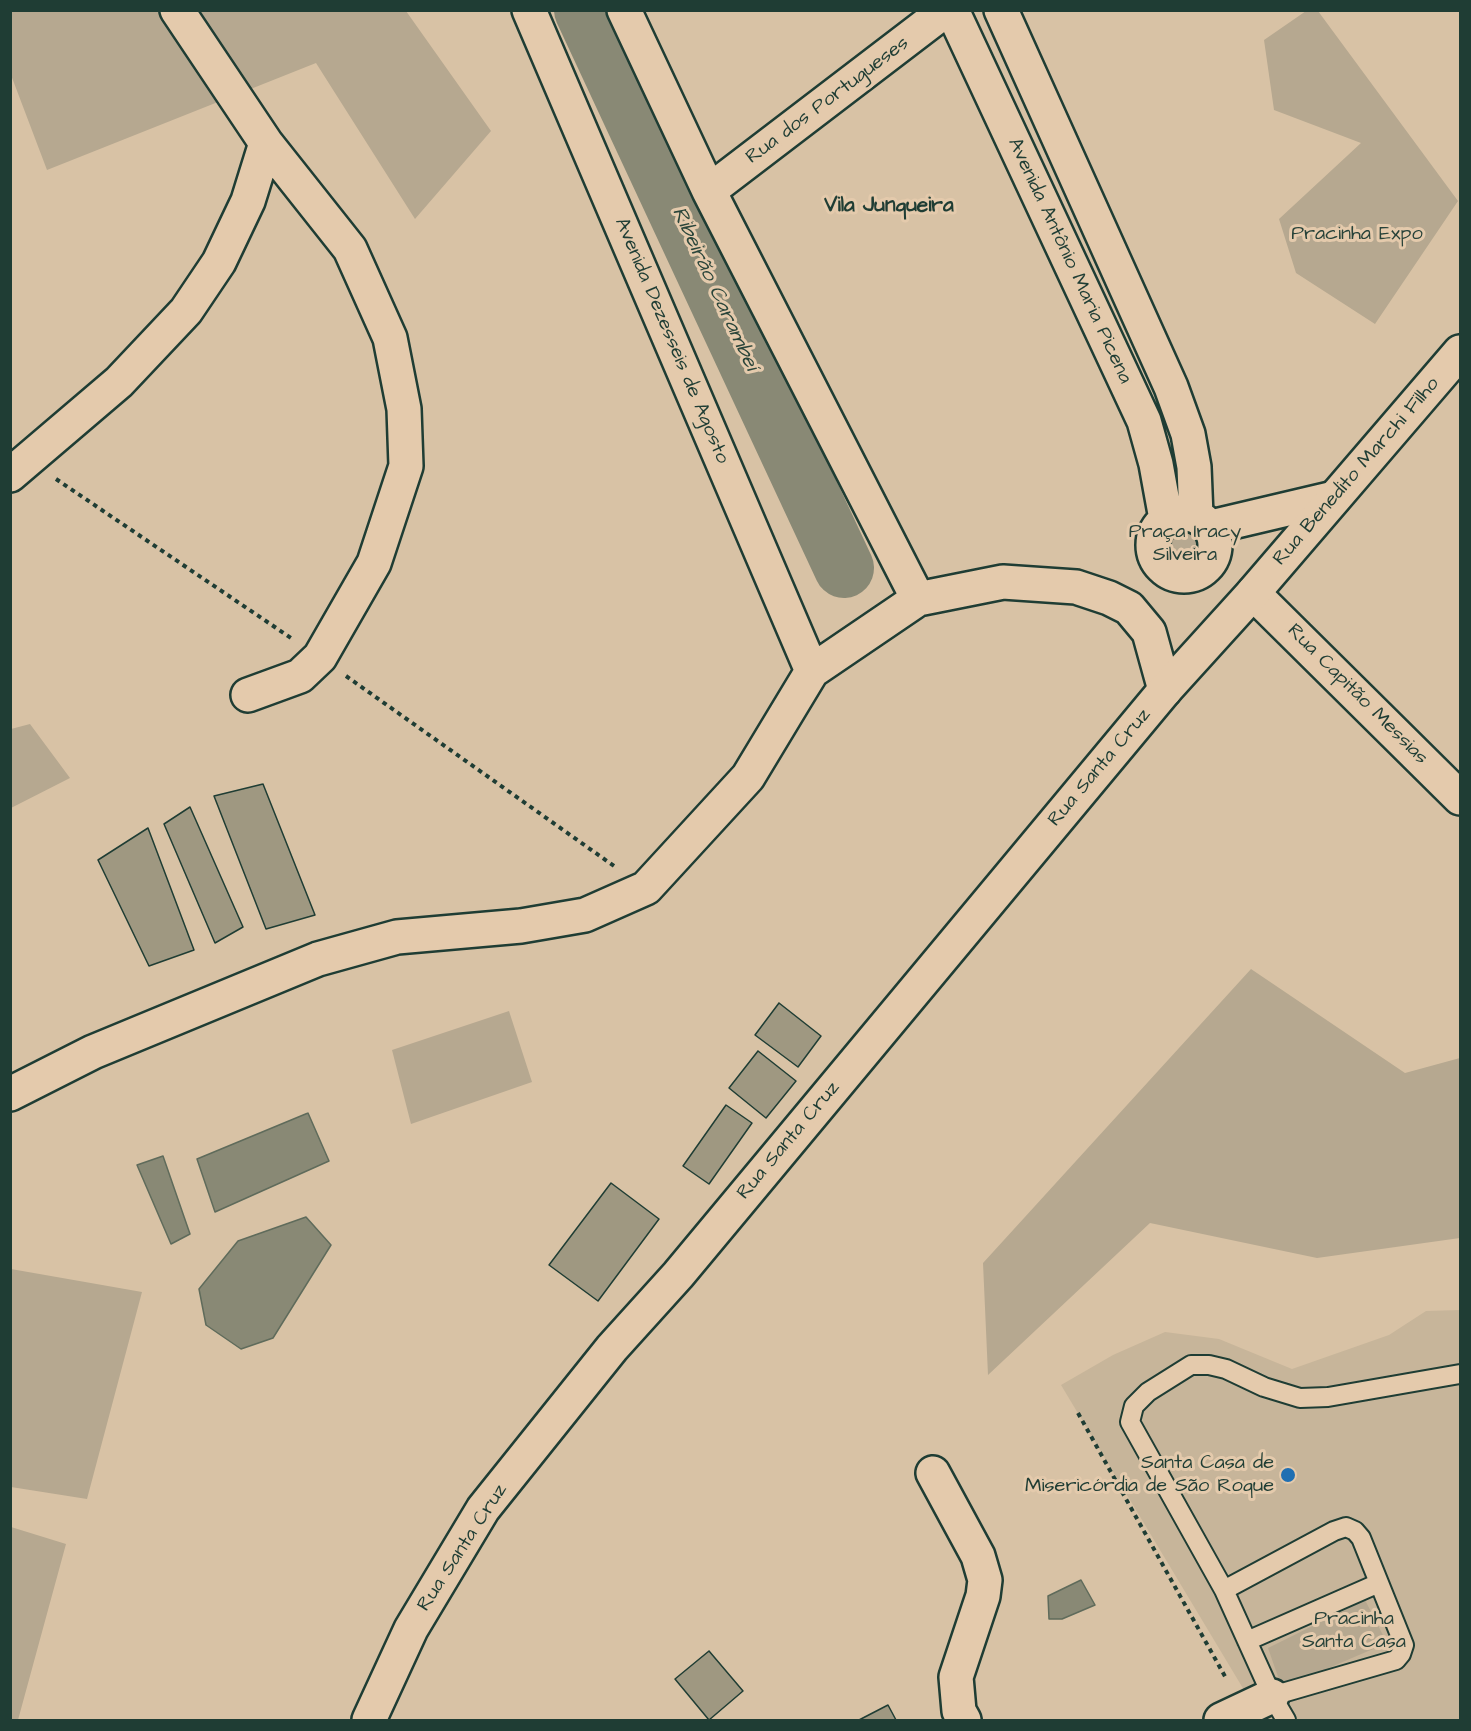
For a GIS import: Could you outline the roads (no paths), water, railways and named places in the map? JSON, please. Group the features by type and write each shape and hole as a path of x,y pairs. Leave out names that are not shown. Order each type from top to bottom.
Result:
{"street":[{"path":"177,10 266,142 350,249 390,338 404,409 406,466 374,563 329,645 300,676 248,695"},
{"name":"Avenida Dezesseis de Agosto","path":"529,10 812,671"},
{"path":"624,10 709,191 918,599"},
{"name":"Rua dos Portugueses","path":"709,191 946,10"},
{"name":"Avenida Antônio Maria Picena","path":"952,10 1144,421 1156,464 1191,521"},
{"name":"Avenida Antônio Maria Picena","path":"1001,10 1171,387 1188,434 1194,467 1191,521"},
{"path":"10,475 119,382 186,312 219,262 248,201 266,142"},
{"name":"Rua Benedito Marchi Filho","path":"1253,592 1461,352"},
{"path":"1191,521 1216,546 1209,564 1202,571 1183,576 1165,570 1155,556 1153,540 1191,521 1334,498"},
{"path":"1129,608 1165,570"},
{"path":"10,1094 93,1052 318,959 397,937 521,926 585,915 646,888 748,777 812,671 918,599 1003,582 1076,587 1129,608 1149,632 1165,690"},
{"name":"Rua Santa Cruz","path":"369,1720 411,1629 483,1509 612,1348 678,1275 1165,690 1253,592"},
{"name":"Rua Capitão Messias","path":"1253,592 1461,798"},
{"path":"933,1473 978,1556 985,1580 983,1596 956,1677 959,1711 964,1720"},
{"path":"1232,1715 1279,1708"}],"lane":[{"path":"1224,1590 1346,1527 1361,1538 1404,1645 1396,1660 1279,1708 1224,1590 1130,1422 1134,1406 1148,1392 1191,1365 1209,1365 1226,1369 1264,1387 1300,1398 1328,1397 1461,1374"},
{"path":"1247,1641 1379,1583"}],"waterway":[{"name":"Ribeirão Carambeí","path":"584,10 844,568"}],"place":[{"name":"Santa Casa de Misericórdia de São Roque","path":"1288,1475"}],"district":[{"name":"Vila Junqueira","path":"889,207"}],"park label":[{"name":"Pracinha Expo","path":"1357,235"},
{"name":"Praça Iracy Silveira","path":"1185,544"},
{"name":"Pracinha Santa Casa","path":"1354,1632"}]}
